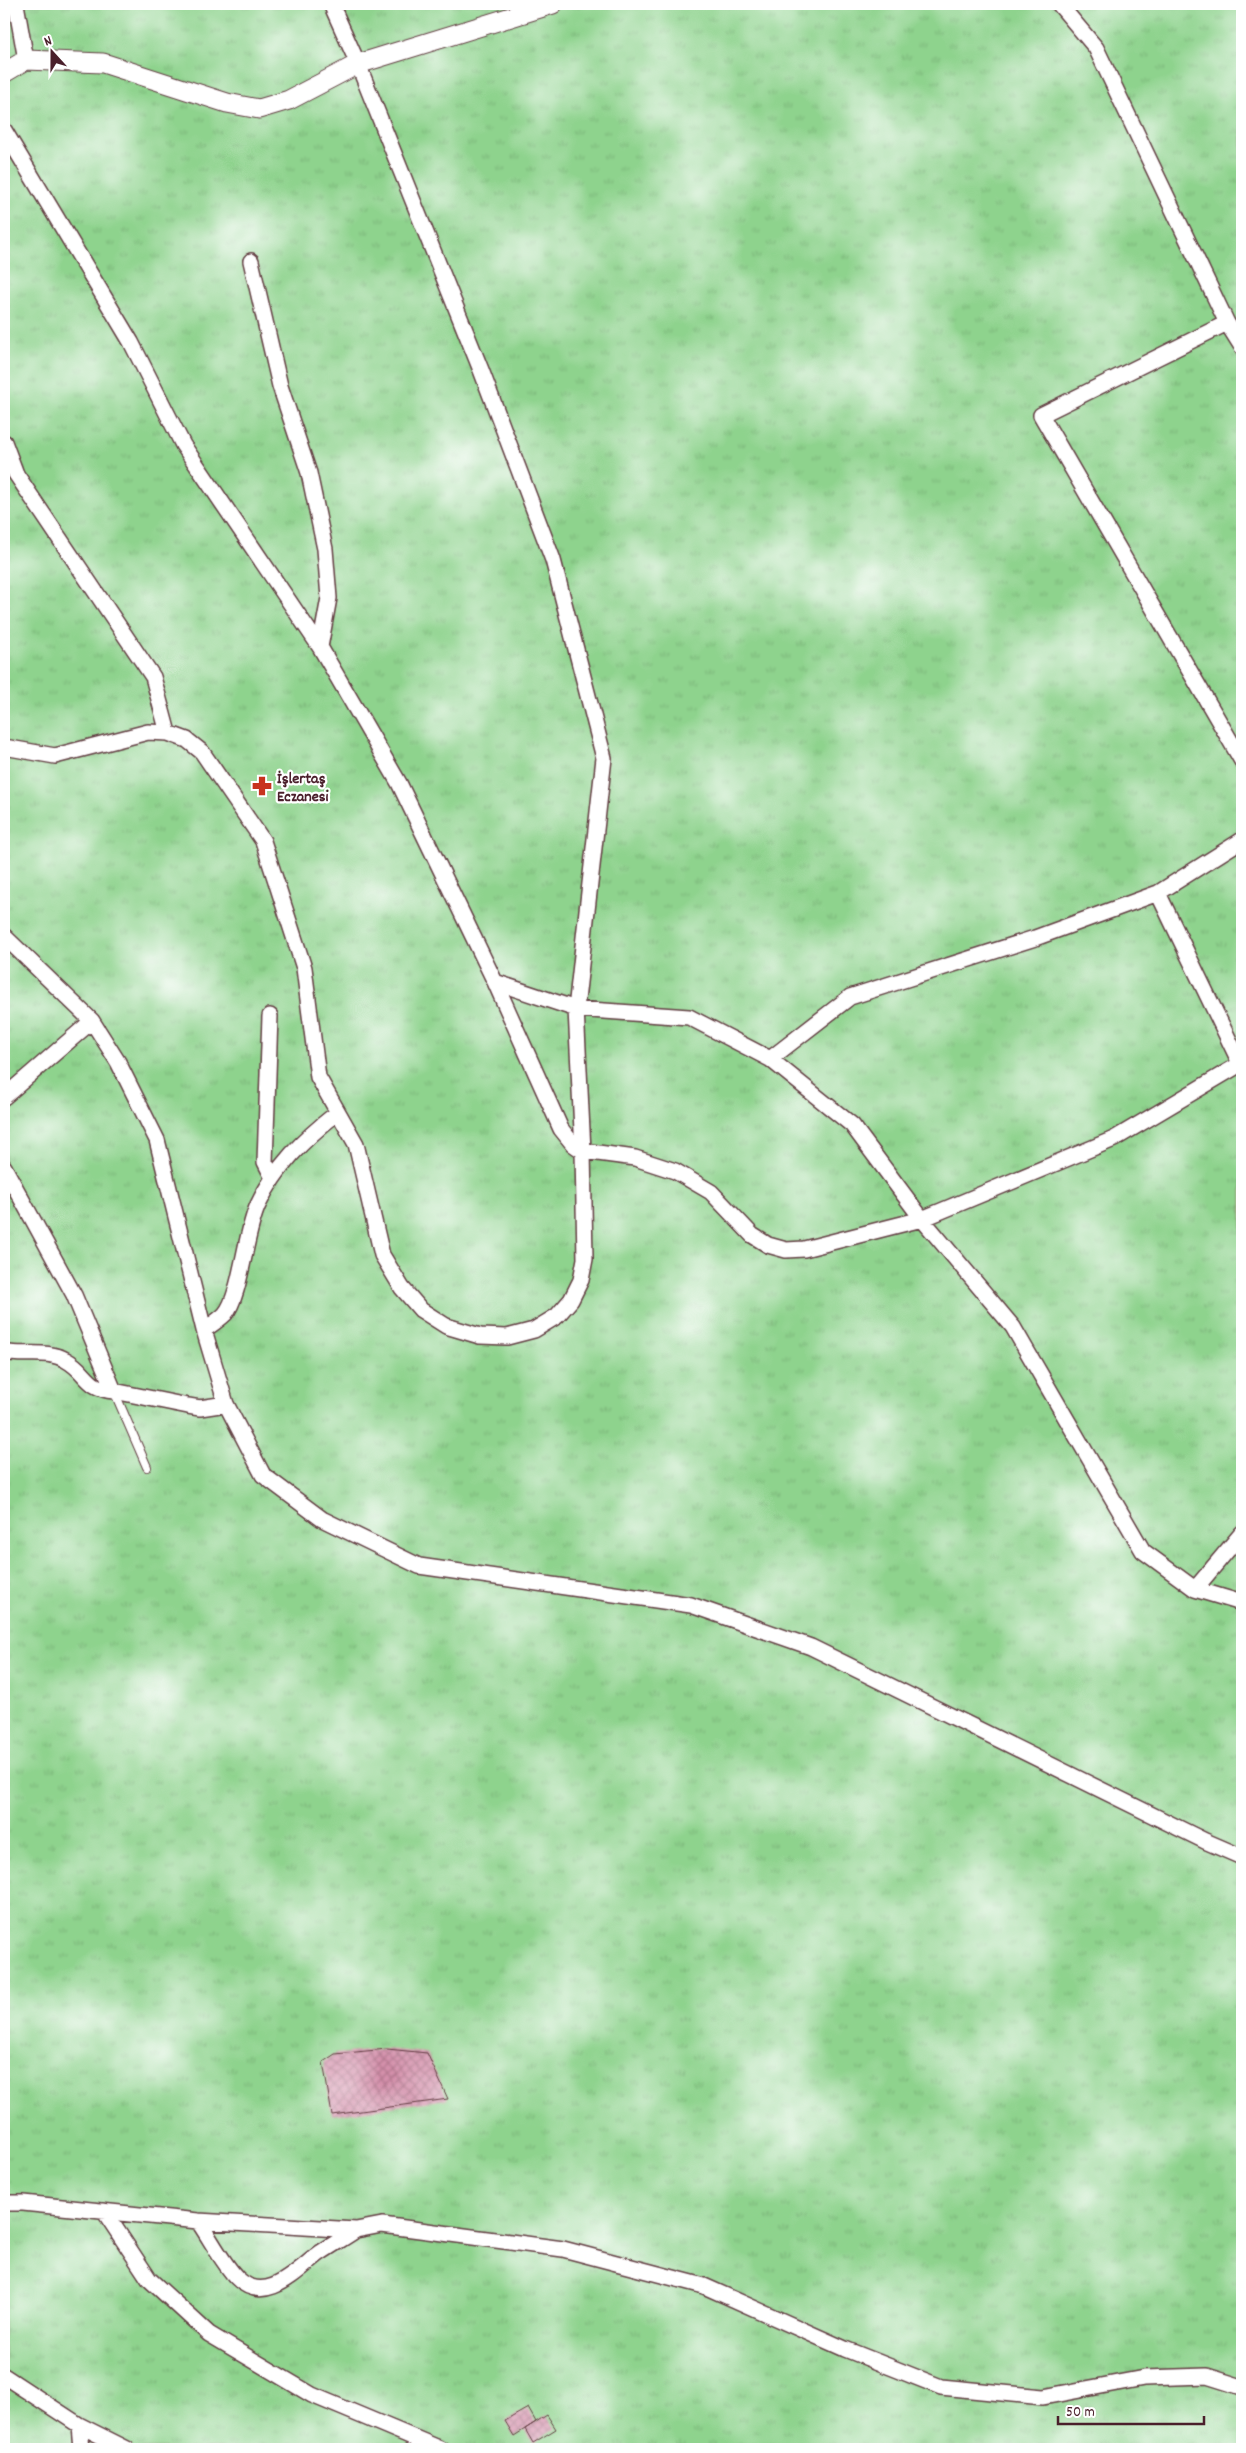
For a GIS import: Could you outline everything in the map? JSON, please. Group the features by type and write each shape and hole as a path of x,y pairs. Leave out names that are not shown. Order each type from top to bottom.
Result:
{"street":[{"path":"16,4 26,60"},
{"path":"4,747 55,756 148,732 168,732 187,740 202,752 262,841 304,968 318,1078 356,1144 382,1255 402,1288 421,1310 446,1326 480,1336 507,1337 534,1330 557,1316 571,1300 581,1280 585,1259 583,1151 576,1009 604,758 554,560 481,370 358,64 331,4"},
{"path":"4,74 26,60 103,62 227,103 259,109 289,100 358,64 553,4"},
{"path":"1059,4 1096,48 1227,323 1242,348"},
{"path":"4,130 131,342 184,445 320,647 399,782 495,982 561,1129 572,1144 583,1151 635,1158 675,1170 711,1192 752,1235 768,1245 786,1250 804,1250 922,1219 1114,1139 1241,1063 1158,893"},
{"path":"251,261 280,386 309,473 326,549 330,598 320,647"},
{"path":"1227,323 1041,415 1242,761"},
{"path":"4,442 10,476 153,677 168,732"},
{"path":"770,1059 850,997 1035,938 1158,893 1242,840"},
{"path":"4,936 92,1021 118,1062 157,1140 204,1330 226,1404 263,1475 322,1519 419,1566 690,1605 811,1647 1205,1842 1242,1857"},
{"path":"495,982 576,1009 689,1017 770,1059 852,1125 922,1219 1013,1326 1143,1551 1195,1589 1242,1603"},
{"path":"270,1016 265,1156 267,1168 273,1178"},
{"path":"4,1097 92,1021"},
{"path":"204,1330 226,1313 232,1302 249,1228 258,1205 273,1178 308,1136 337,1113"},
{"path":"4,1167 74,1295 114,1391"},
{"path":"4,1352 52,1354 61,1357 76,1367 91,1384 99,1389 200,1408 226,1404"},
{"path":"1195,1589 1242,1533"},
{"path":"4,2203 23,2202 198,2221 356,2230 382,2225 563,2249 704,2286 845,2349 940,2387 1043,2397 1144,2378 1207,2376 1242,2387"},
{"path":"104,2211 149,2279 210,2334 312,2395 441,2449"},
{"path":"198,2221 238,2279 248,2285 259,2288 271,2288 282,2284 320,2254 356,2230"},
{"path":"4,2376 79,2425 127,2449"},
{"path":"79,2425 81,2449"}],"lane":[{"path":"114,1391 147,1467"}],"green space":[{"path":"4,4 1242,4 1242,2449 4,2449"}],"building":[{"path":"387,2049 427,2053 448,2099 332,2115 323,2062 335,2054"},
{"path":"528,2408 536,2422 514,2436 505,2421"},
{"path":"547,2415 556,2429 533,2443 525,2429"}],"place":[{"name":"İşlertaş Eczanesi","path":"262,786"}]}
